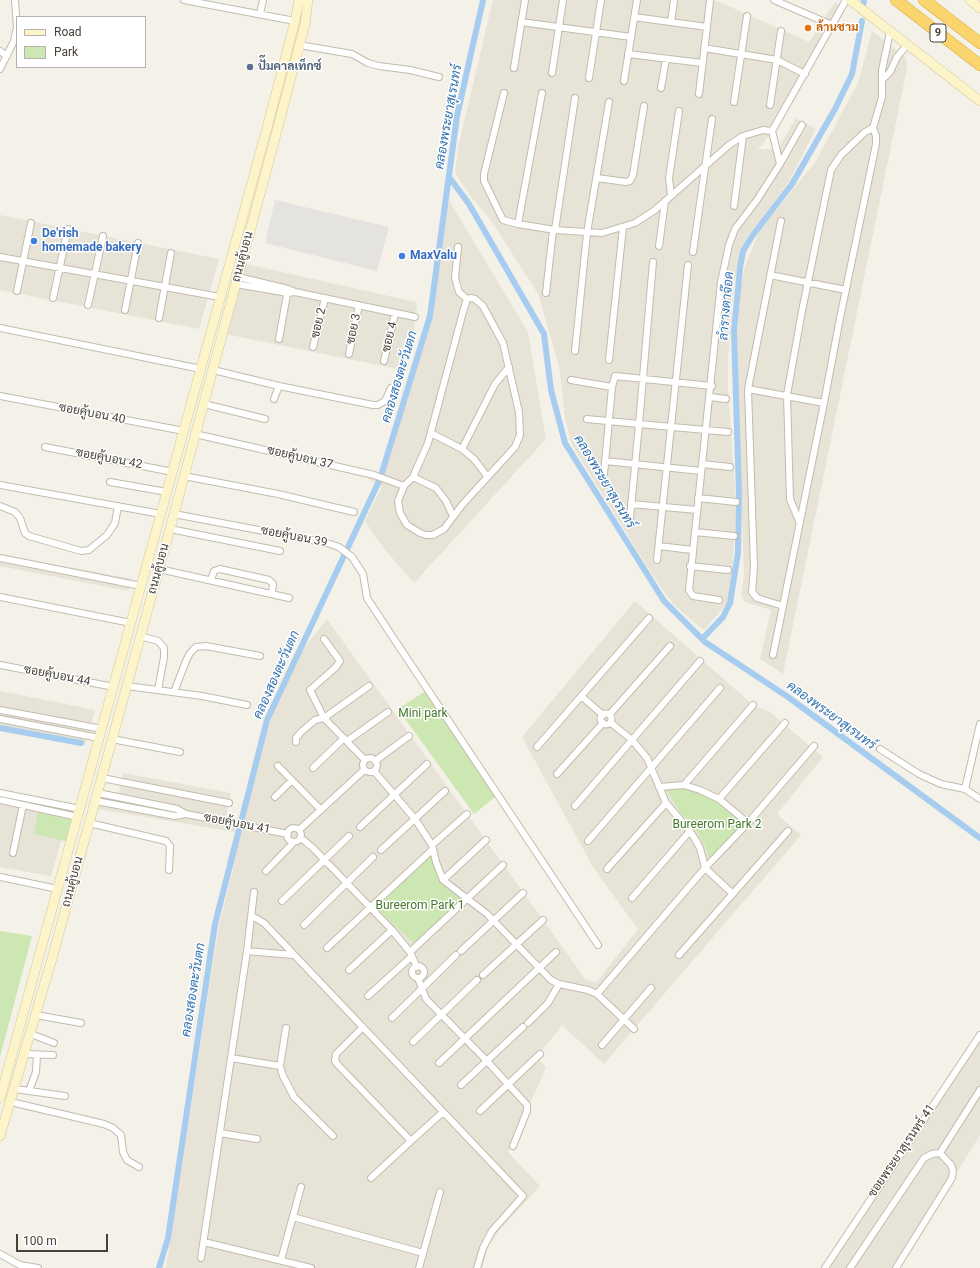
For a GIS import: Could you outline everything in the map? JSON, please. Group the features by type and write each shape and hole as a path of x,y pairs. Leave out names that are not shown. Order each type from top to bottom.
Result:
{"highway":[{"name":"9","path":"896,0 980,65"},
{"name":"9","path":"924,0 980,43"}],"main road":[{"name":"ถนนคู้บอน","path":"0,1098 201,369 295,21 299,0"},
{"name":"ถนนคู้บอน","path":"0,1136 36,1016 204,404 300,45 305,24 308,0"},
{"path":"850,0 980,101"},
{"path":"970,0 980,8"},
{"path":"270,115 280,118"}],"street":[{"path":"15,0 16,16"},
{"path":"184,0 213,3 295,21"},
{"path":"260,14 263,0"},
{"path":"514,68 525,0"},
{"path":"552,73 563,0"},
{"path":"589,78 601,0"},
{"path":"624,81 637,0"},
{"path":"671,22 674,0"},
{"path":"774,0 832,25"},
{"path":"780,164 772,131 846,0"},
{"path":"699,94 710,1"},
{"path":"734,102 747,16"},
{"path":"634,17 707,27"},
{"path":"521,22 631,37"},
{"path":"770,105 781,31"},
{"path":"0,69 14,41 16,32"},
{"path":"773,654 876,144 876,136 873,128 882,97 882,70 890,32"},
{"path":"300,45 352,54 368,63 380,66 403,68 439,77"},
{"path":"883,79 890,72 897,57 907,45"},
{"path":"704,48 777,60 805,74"},
{"path":"886,51 897,57"},
{"path":"0,52 7,56"},
{"path":"628,54 702,63"},
{"path":"661,88 666,58"},
{"path":"504,93 484,174 484,181 502,218 518,224 554,230 602,233 635,224 705,168 729,145 743,136 763,130 772,131"},
{"path":"518,224 542,93"},
{"path":"546,294 554,230 575,98"},
{"path":"575,352 587,233 609,102"},
{"path":"597,178 626,182 630,181 633,175 644,106"},
{"path":"671,195 669,178 679,111"},
{"path":"694,252 712,119"},
{"path":"719,600 697,597 690,593 690,566 712,386 721,282 729,244 741,220 757,200 780,164 802,125"},
{"path":"799,521 790,499 787,395 831,170 841,155 865,132 873,128"},
{"path":"734,206 743,136"},
{"path":"659,246 665,201"},
{"path":"781,221 748,389 754,568 752,592 757,598 783,606"},
{"path":"17,291 31,223"},
{"path":"609,360 623,227"},
{"path":"53,298 68,229"},
{"path":"88,304 103,236"},
{"path":"124,310 138,243"},
{"path":"458,247 455,278 459,292 467,299 475,299 483,306 504,343 519,412 520,435 515,447 487,476 453,516 444,529 433,535 420,533 412,529 403,519 398,507 398,501 404,486 413,477 431,433 467,299"},
{"path":"159,318 171,253"},
{"path":"0,258 220,297"},
{"path":"630,518 653,262"},
{"path":"658,560 688,265"},
{"path":"770,275 846,290"},
{"path":"237,281 415,317"},
{"path":"279,339 290,291"},
{"name":"ซอย 2","path":"314,347 325,298"},
{"name":"ซอย 3","path":"349,354 359,305"},
{"name":"ซอย 4","path":"384,361 396,313"},
{"path":"0,328 201,369"},
{"path":"462,449 495,384 509,367"},
{"path":"213,370 279,386 378,405 385,401 391,388"},
{"path":"604,474 612,388 614,378 617,375 712,386"},
{"path":"571,380 612,388"},
{"path":"274,399 279,386"},
{"path":"748,389 824,403"},
{"name":"ซอยคู้บอน 40","path":"0,396 184,431"},
{"path":"710,397 726,399"},
{"path":"204,404 265,419"},
{"path":"587,419 728,432"},
{"path":"431,433 462,449 474,459 487,476"},
{"name":"ซอยคู้บอน 37","path":"195,434 374,475 404,486"},
{"name":"ซอยคู้บอน 42","path":"45,448 172,472"},
{"path":"605,461 668,467 730,467"},
{"path":"184,476 271,493 354,512"},
{"path":"413,477 436,488 446,501 453,516"},
{"path":"110,482 167,492"},
{"path":"0,485 161,514"},
{"path":"698,498 736,502"},
{"path":"631,504 697,510"},
{"path":"0,506 15,512 20,518 25,533 29,536 81,551 89,550 110,532 117,517 118,506"},
{"name":"ซอยคู้บอน 39","path":"174,514 327,543 339,547 352,557 363,574 367,598 598,945"},
{"path":"170,529 280,551"},
{"path":"695,532 734,536"},
{"path":"659,546 692,550"},
{"path":"0,558 141,586"},
{"path":"690,566 728,570"},
{"path":"159,569 289,598"},
{"path":"211,580 214,570 220,569 269,580 273,584 272,593"},
{"path":"0,597 131,622"},
{"path":"537,747 649,618"},
{"path":"140,636 158,641 164,648 164,657 158,690"},
{"path":"324,639 340,661 336,667 310,690 324,718 365,760"},
{"path":"174,692 190,652 196,647 206,646 260,656"},
{"path":"581,696 603,715 610,714 670,646"},
{"path":"575,806 700,661"},
{"name":"ซอยคู้บอน 44","path":"0,665 114,686"},
{"path":"127,686 248,704"},
{"path":"296,742 296,738 301,732 315,720 324,718 369,686"},
{"path":"588,841 720,688"},
{"path":"684,785 753,705"},
{"path":"0,710 102,729"},
{"path":"313,768 346,739 388,712"},
{"path":"610,714 612,718 611,723"},
{"path":"603,715 601,720 603,723"},
{"path":"0,719 99,738"},
{"path":"603,723 611,723 632,740 647,758 666,803 690,831 700,848 705,868 733,894"},
{"path":"558,774 603,723"},
{"path":"719,799 785,723"},
{"path":"965,789 980,724"},
{"path":"375,761 409,736"},
{"path":"112,739 180,752"},
{"path":"597,994 705,868 748,823 814,746"},
{"path":"880,749 932,780 965,789 980,799"},
{"path":"365,760 370,758 375,761 377,766 374,771"},
{"path":"364,770 363,765 365,760"},
{"path":"360,827 427,764"},
{"path":"278,766 321,810"},
{"path":"364,770 369,772 374,771"},
{"path":"294,842 288,838 288,834 291,829 299,830 364,770"},
{"path":"374,771 415,819 432,847 443,880 494,921 551,980 560,984 581,988 597,994 634,1029"},
{"path":"102,778 229,803"},
{"path":"275,797 292,780"},
{"path":"659,788 684,785 700,790 719,799 748,823"},
{"path":"381,850 445,791"},
{"path":"0,793 79,813"},
{"name":"ซอยคู้บอน 41","path":"97,797 176,809 186,814 288,834"},
{"path":"0,800 79,813"},
{"path":"607,869 666,803"},
{"path":"13,854 23,805"},
{"path":"327,948 467,814"},
{"path":"89,823 166,840 170,846 169,870"},
{"path":"299,830 301,838 392,930 411,954 417,967 422,967 424,972 422,976 418,978 421,990 426,999 488,1061 525,1102 527,1108 513,1146"},
{"path":"632,898 690,831"},
{"path":"679,955 788,831"},
{"path":"282,901 349,836"},
{"path":"266,871 294,842 301,838"},
{"path":"443,880 486,840"},
{"path":"304,925 373,857"},
{"path":"368,996 503,865"},
{"path":"0,877 58,889"},
{"path":"201,1258 232,1058 254,892"},
{"path":"392,1018 458,953 523,893"},
{"path":"252,916 264,923 522,1196 492,1231 483,1248 477,1268"},
{"path":"483,974 543,920"},
{"path":"349,970 392,930"},
{"path":"247,951 294,955"},
{"path":"439,1063 556,952"},
{"path":"413,1042 477,980"},
{"path":"461,1084 488,1061 548,1003 560,984"},
{"path":"602,1045 651,988"},
{"path":"36,1016 81,1022"},
{"path":"363,1027 339,1049 336,1054 335,1061 411,1141"},
{"path":"286,1028 280,1066 287,1086 294,1097 333,1136"},
{"path":"30,1034 54,1043"},
{"name":"ซอยพระยาสุเรนทร์ 41","path":"825,1268 980,1035"},
{"path":"25,1054 53,1055"},
{"path":"480,1111 540,1054"},
{"path":"29,1091 36,1072 37,1055"},
{"path":"232,1058 280,1066"},
{"path":"15,1089 66,1096"},
{"path":"940,1153 980,1090"},
{"path":"11,1102 104,1124 113,1128 121,1135 127,1160 140,1167"},
{"path":"372,1178 443,1112"},
{"path":"220,1133 257,1139"},
{"path":"850,1268 924,1158 932,1154 940,1153"},
{"path":"896,1268 952,1178 953,1170 951,1164 940,1153"},
{"path":"281,1260 301,1187"},
{"path":"419,1268 440,1192"},
{"path":"293,1218 423,1253"},
{"path":"204,1242 311,1268"},
{"path":"0,1254 20,1265 38,1268"}],"shaded area":[{"path":"493,0 715,0 809,42 835,2 845,10 780,123 758,149 778,149 796,118 816,129 789,181 742,247 734,285 728,360 728,391 736,502 731,599 704,630 674,605 651,573 572,445 565,419 559,366 538,294 492,222 472,198 455,173 459,143"},
{"path":"872,31 906,58 907,68 783,674 760,659 771,610 745,602 741,594 744,575 736,350 741,285 745,266 760,230 816,161 858,83"},
{"path":"275,200 389,227 377,271 265,243"},
{"path":"450,202 528,332 546,439 414,583 382,546 365,521 382,486 368,479 370,474 381,477 430,316 446,203"},
{"path":"0,215 219,259 199,329 0,290"},
{"path":"246,264 416,302 417,306 414,329 403,370 225,334"},
{"path":"0,554 132,579 128,591 0,566"},
{"path":"635,601 753,705 770,712 823,757 777,814 801,835 604,1064 562,1025 537,1057 546,1068 508,1152 540,1186 498,1232 488,1248 482,1268 166,1268 219,925 233,869 227,861 235,832 97,809 102,792 118,796 123,773 231,793 226,817 240,819 286,671 327,619 586,980 596,983 638,929 593,867 522,737"},
{"path":"0,691 95,710 85,745 0,728"},
{"path":"0,797 70,810 51,876 0,867"},
{"path":"980,1036 980,1135 897,1268 825,1268"}],"green space":[{"name":"Mini park","path":"427,690 495,797 474,814 398,709"},
{"name":"Bureerom Park 2","path":"682,786 719,800 745,824 713,858 708,857 706,848 693,823 681,814 666,788"},
{"path":"38,811 75,821 69,842 34,834"},
{"name":"Bureerom Park 1","path":"430,853 441,883 467,902 419,948 377,909"},
{"path":"0,931 32,936 0,1057"}],"waterway":[{"name":"คลองสองตะวันตก","path":"159,1268 168,1238 215,924 267,720 380,479 430,316 457,116 483,0"},
{"name":"ลำรางตาจ๊อด","path":"863,6 864,0"},
{"name":"ลำรางตาจ๊อด","path":"702,639 723,617 730,603 738,553 739,495 734,331 743,251 753,235 792,184 835,109 852,74 862,21"},
{"name":"คลองพระยาสุเรนทร์","path":"449,177 469,204 544,334 551,390 565,443 664,601 705,642 788,697 980,838"},
{"path":"0,728 81,743"}],"place":[{"name":"ล้านชาม","path":"808,28"},
{"name":"ปั๊มคาลเท็กซ์","path":"250,67"},
{"name":"De'rish homemade bakery","path":"34,241"},
{"name":"MaxValu","path":"402,256"}]}
